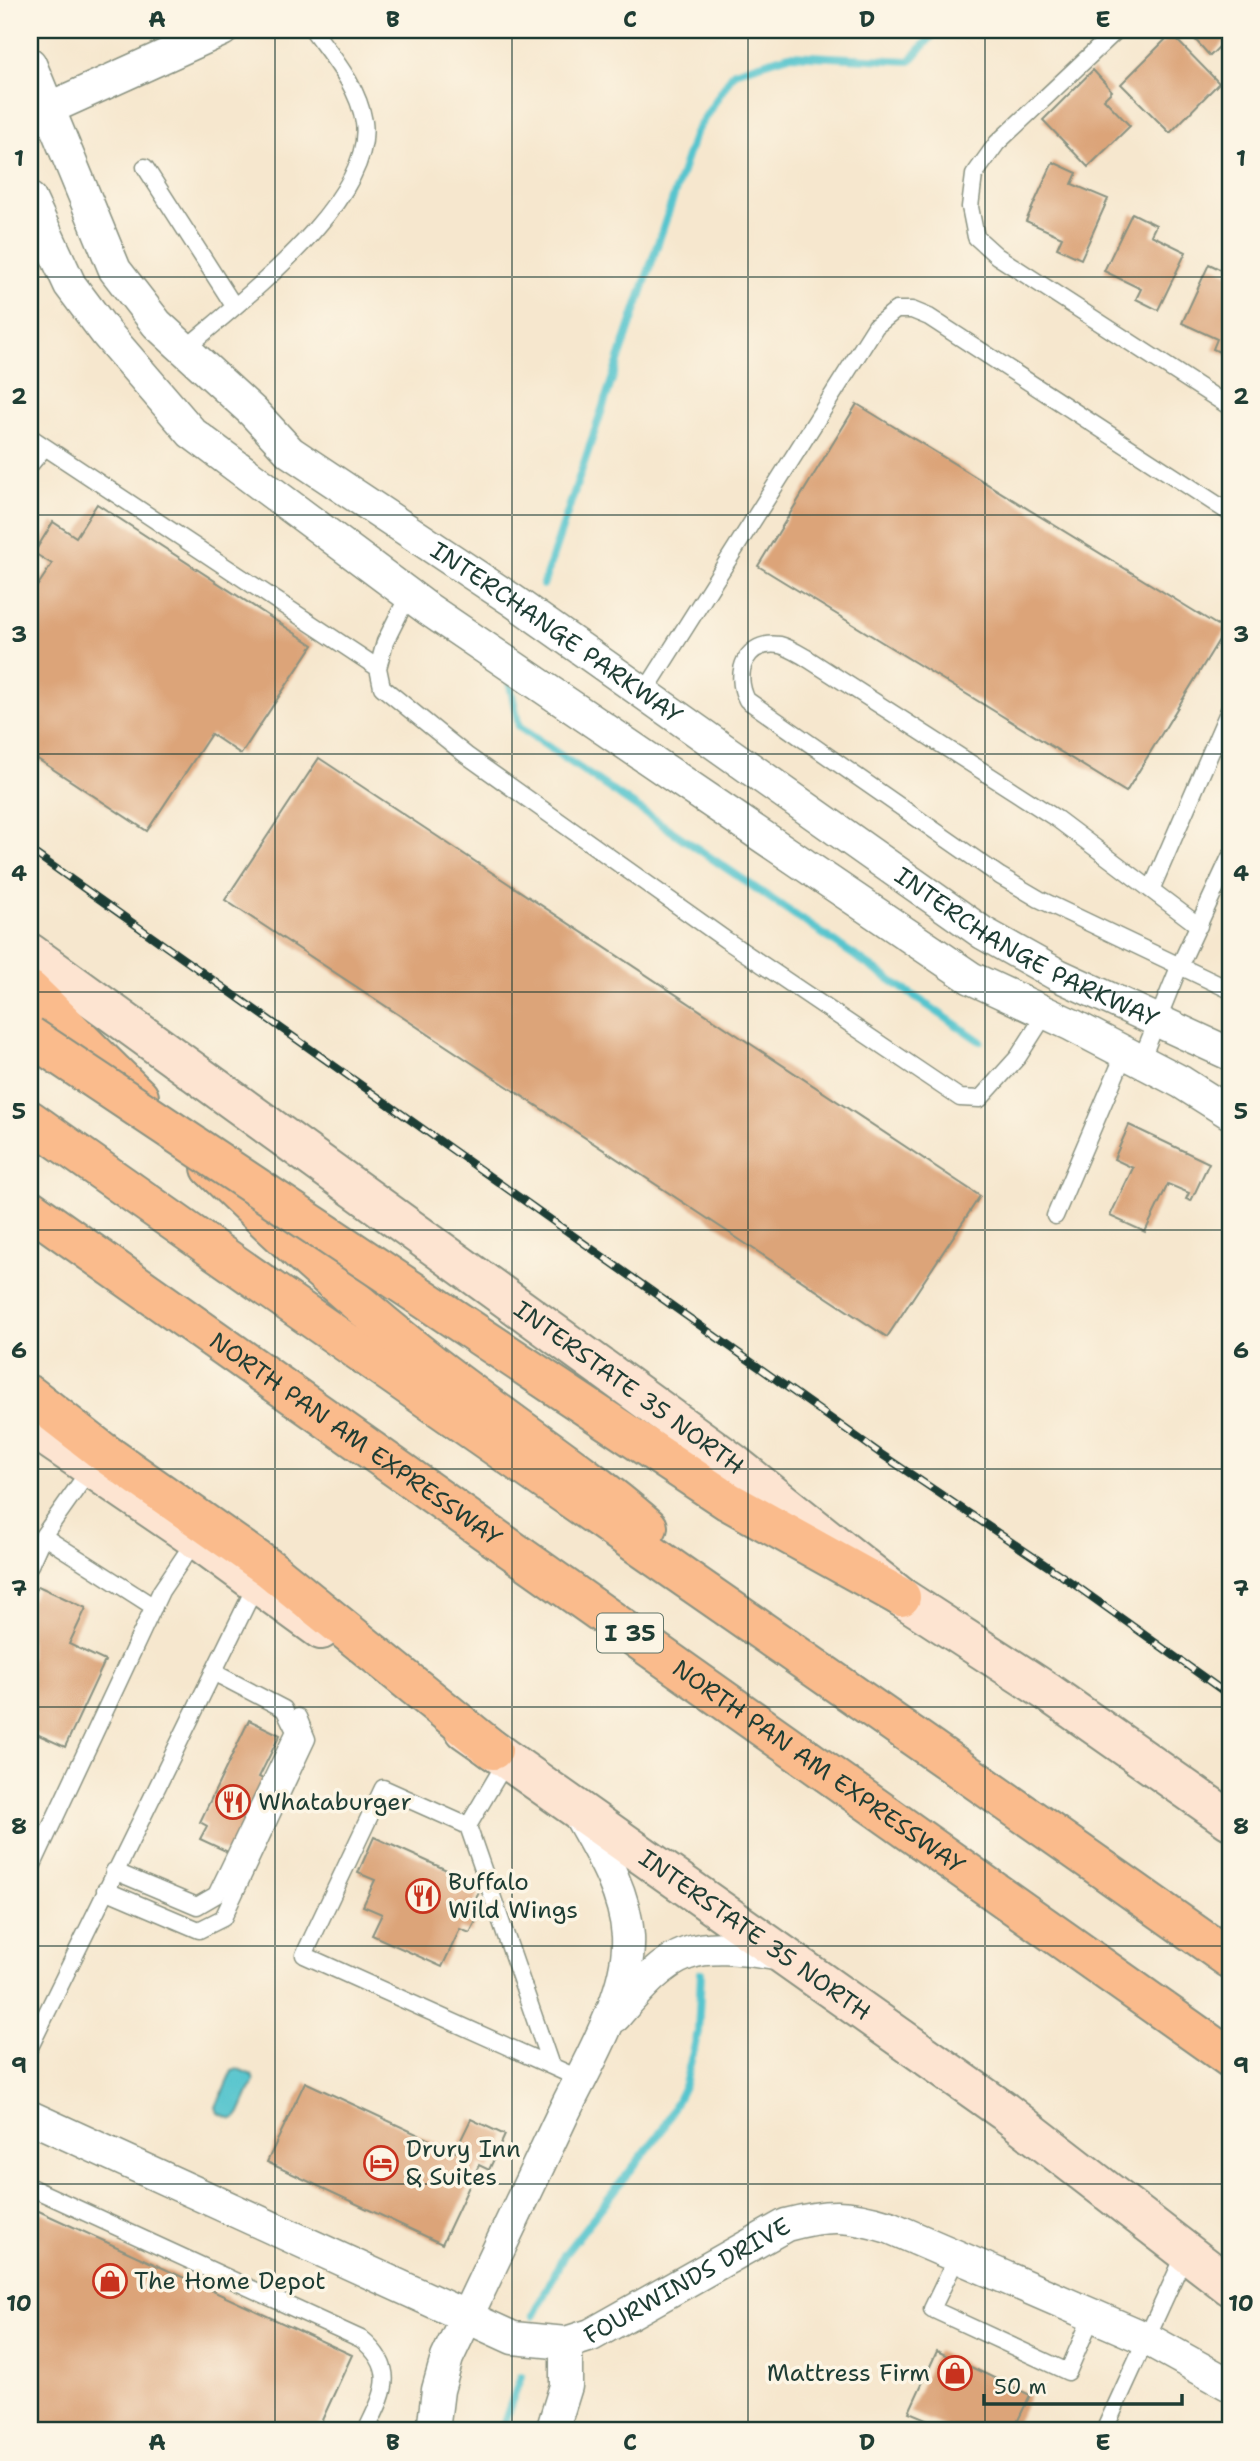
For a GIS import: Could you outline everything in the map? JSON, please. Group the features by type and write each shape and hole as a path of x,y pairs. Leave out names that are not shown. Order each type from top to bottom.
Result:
{"highway":[{"path":"30,990 254,1210 353,1300 456,1382 599,1485 780,1641"},
{"path":"30,1036 728,1501 901,1597"},
{"path":"30,1120 542,1481 780,1641 1230,1959"},
{"name":"NORTH PAN AM EXPRESSWAY","path":"30,1209 1230,2058"},
{"path":"30,1395 102,1451 270,1569 500,1755"}],"main road":[{"name":"INTERSTATE 35 NORTH","path":"30,953 733,1463 901,1597 1049,1693 1230,1820"},
{"name":"INTERSTATE 35 NORTH","path":"30,1426 197,1539 256,1585 1004,2111 1230,2286"}],"street":[{"path":"38,113 222,30"},
{"name":"INTERCHANGE PARKWAY","path":"30,64 38,113 115,270 157,324 253,412 290,452 512,600 984,933 1058,975 1230,1054"},
{"name":"INTERCHANGE PARKWAY","path":"34,221 70,285 106,333 192,433 409,594 971,978 1181,1082 1230,1113"},
{"path":"433,2431 438,2390 447,2358 603,2031 626,1964 628,1936 622,1903 575,1807"},
{"path":"603,2031 658,1968 678,1956 727,1947 787,1956"},
{"name":"FOURWINDS DRIVE","path":"30,2116 466,2319 513,2338 566,2343 617,2322 786,2225 818,2216 856,2216 1147,2339 1230,2385"},
{"path":"552,2431 566,2386 566,2343"}],"lane":[{"path":"184,350 294,254 327,214 361,162 364,123 350,80 313,30"},
{"path":"1117,30 997,143 974,175 970,207 976,237 997,256 1230,407"},
{"path":"145,167 234,306"},
{"path":"643,693 876,326 896,310 912,310 929,317 1230,513"},
{"path":"30,438 378,668"},
{"path":"30,465 45,447"},
{"path":"409,594 395,617 378,668 382,687 466,755 737,947 960,1098 980,1100 1018,1057 1045,1013"},
{"path":"1199,926 1057,820 806,657 780,645 749,653 742,667 740,686 747,700 1000,876 1038,899 1230,990"},
{"path":"1151,890 1230,708"},
{"path":"1055,1216 1132,1059 1159,1020 1179,967 1230,858"},
{"path":"30,1565 43,1536 91,1468"},
{"path":"43,1536 153,1606"},
{"path":"30,1871 153,1606 197,1539"},
{"path":"30,2047 256,1585"},
{"path":"105,1890 199,1930 223,1918 307,1739 297,1714 213,1672"},
{"path":"114,1871 197,1906 216,1895 295,1731 284,1709"},
{"path":"500,1755 468,1826 551,2066"},
{"path":"468,1826 383,1788 304,1955 580,2079"},
{"path":"30,2187 360,2339 379,2355 384,2366 383,2394 366,2431"},
{"path":"1104,2431 1186,2252"},
{"path":"957,2257 932,2309 1068,2372 1092,2315"}],"water":[{"path":"238,2069 252,2075 254,2081 238,2117 232,2119 218,2113 216,2107 232,2071"}],"building":[{"path":"1199,30 1230,30 1230,36 1210,56 1192,36"},
{"path":"1171,34 1219,83 1170,133 1121,84"},
{"path":"1093,70 1112,91 1104,99 1130,126 1088,167 1043,120"},
{"path":"1053,162 1077,173 1072,184 1108,199 1081,259 1057,248 1062,237 1026,221"},
{"path":"1132,213 1156,225 1151,235 1186,252 1158,310 1136,299 1141,289 1104,271"},
{"path":"1209,264 1230,274 1230,357 1213,349 1217,339 1182,323"},
{"path":"857,404 1225,630 1126,792 758,566"},
{"path":"97,504 313,645 241,754 211,734 147,831 30,754 30,597 52,564 34,553 53,522 76,537"},
{"path":"319,758 980,1196 887,1337 225,900"},
{"path":"1129,1125 1209,1163 1191,1201 1186,1199 1189,1193 1168,1184 1145,1232 1110,1216 1133,1168 1114,1159"},
{"path":"38,1586 86,1608 69,1644 105,1661 65,1747 30,1731 30,1603"},
{"name":"Whataburger","path":"249,1720 280,1735 259,1777 267,1781 230,1853 200,1839 207,1826 200,1822"},
{"name":"Buffalo Wild Wings","path":"374,1837 482,1886 470,1911 479,1915 470,1933 460,1929 442,1967 372,1935 382,1914 363,1906 375,1880 358,1873"},
{"name":"Drury Inn & Suites","path":"305,2082 455,2152 471,2119 505,2135 489,2170 479,2165 442,2244 267,2162"},
{"name":"The Home Depot","path":"30,2207 352,2355 317,2431 30,2431"},
{"name":"Mattress Firm","path":"937,2351 1030,2395 1013,2431 955,2431 909,2412"}],"waterway":[{"path":"543,585 695,133 734,72 789,55 910,61 937,30"},
{"path":"510,685 519,727 980,1041"},
{"path":"534,2315 564,2255 663,2129 685,2084 698,2032 701,1973"},
{"path":"501,2431 521,2376"}],"railway":[{"path":"30,850 881,1454 1068,1580 1230,1696"}],"place":[{"name":"Whataburger","path":"233,1802"},
{"name":"Buffalo Wild Wings","path":"423,1896"},
{"name":"Drury Inn & Suites","path":"381,2163"},
{"name":"The Home Depot","path":"110,2281"},
{"name":"Mattress Firm","path":"955,2373"}]}
